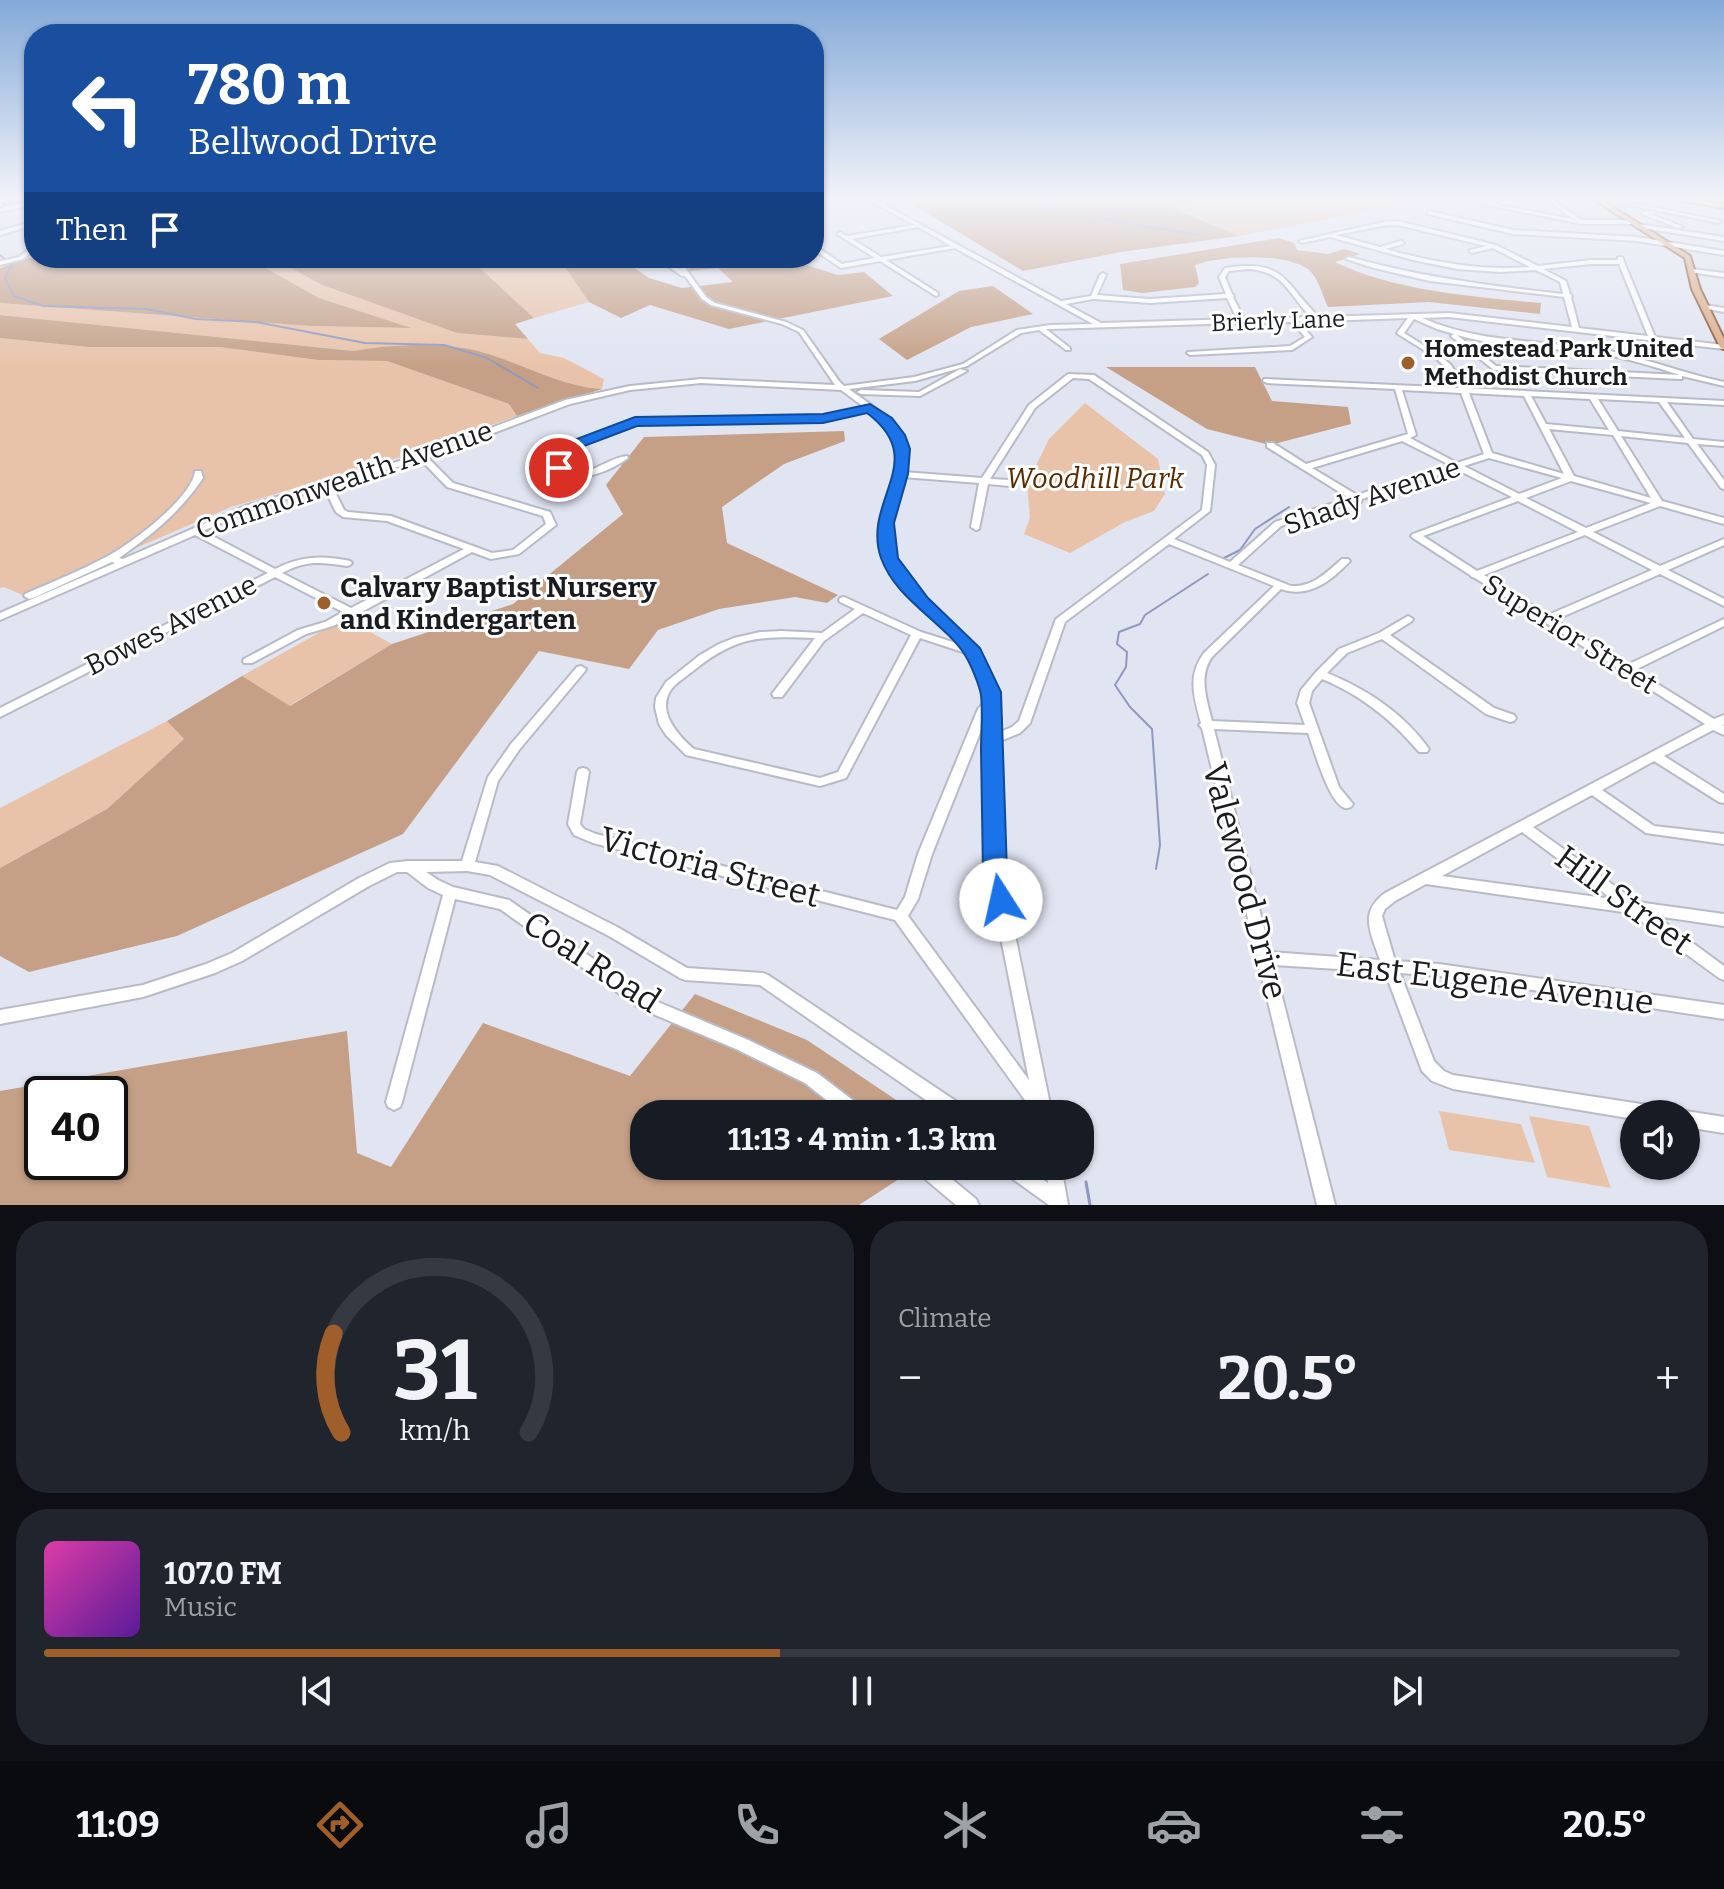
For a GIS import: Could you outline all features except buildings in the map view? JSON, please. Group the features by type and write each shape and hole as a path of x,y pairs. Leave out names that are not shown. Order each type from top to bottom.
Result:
{"main road":[{"path":"1685,255 1696,289 1724,347"}],"street":[{"path":"0,263 18,260 24,255"},
{"path":"826,255 841,266 908,255"},
{"path":"874,255 936,294"},
{"path":"969,255 1099,325"},
{"path":"1408,255 1466,268 1500,270 1620,259 1652,338"},
{"path":"1515,255 1563,281 1576,329"},
{"path":"1349,259 1391,273 1419,278 1505,292 1569,296"},
{"path":"1243,323 1234,313 1222,273 1240,267 1265,269 1284,277 1306,309 1319,321"},
{"path":"674,268 689,278"},
{"path":"682,268 713,304 784,323 801,331 845,389 887,421 897,435 903,449 900,474 886,523 890,558 902,579 922,602 974,652 991,692 995,872 1041,1100"},
{"path":"1692,271 1724,275"},
{"path":"1093,297 1103,275"},
{"path":"1059,303 1093,297 1150,301 1231,296"},
{"path":"1705,307 1724,310"},
{"path":"1413,316 1469,339 1623,356 1689,378"},
{"name":"Shady Avenue","path":"1232,565 1278,524 1489,455 1464,391 1436,354 1400,333 1413,316"},
{"name":"Brierly Lane","path":"845,389 915,379 969,363 1012,335 1040,328 1099,325 1462,316 1724,347"},
{"path":"1190,353 1292,348 1309,337 1295,322"},
{"path":"1040,328 1068,349"},
{"path":"1450,333 1494,368 1689,378 1724,384"},
{"path":"845,389 920,394 964,370 969,363"},
{"path":"976,527 984,481 1032,407 1067,377 1091,377 1199,449 1209,460 1209,506 1170,541 1060,621 1024,723 1016,730 993,739"},
{"name":"Commonwealth Avenue","path":"0,617 248,508 423,457 531,414 588,397 630,388 721,381 845,389"},
{"path":"1267,381 1724,403"},
{"path":"1305,467 1412,435 1398,387"},
{"path":"1526,393 1571,478"},
{"path":"1592,396 1659,503"},
{"path":"1661,400 1724,486"},
{"path":"624,458 602,470 578,474 562,471 554,461 563,449 635,422 823,419 870,408"},
{"path":"1545,426 1724,444"},
{"path":"1403,438 1724,603"},
{"path":"1270,445 1358,500"},
{"path":"1489,455 1724,521"},
{"path":"326,483 340,512 346,515 388,518 491,556 507,555 526,546 551,525 547,514 450,485 423,457"},
{"path":"29,596 112,558 144,537 177,507 199,478 198,473"},
{"path":"900,474 1010,483"},
{"path":"1517,499 1571,478"},
{"name":"Superior Street","path":"1517,499 1416,536 1721,725"},
{"path":"1475,575 1659,503"},
{"path":"195,531 352,613"},
{"path":"1170,541 1290,589 1309,589 1345,561"},
{"path":"1548,619 1724,542"},
{"path":"248,661 302,632 352,613 471,549"},
{"path":"112,558 123,563"},
{"name":"Bowes Avenue","path":"0,713 272,573 308,560 347,563"},
{"name":"Valewood Drive","path":"1280,585 1202,663 1198,689 1326,1205"},
{"path":"844,600 917,634 974,652"},
{"path":"778,694 825,636 861,609"},
{"path":"1347,804 1334,789 1311,729 1303,703 1307,690 1343,651 1383,635 1408,619"},
{"path":"1627,669 1724,622"},
{"path":"825,636 775,633 739,640 710,651 666,688 660,703 665,725 673,739 690,752 820,782 830,781 842,775 917,634"},
{"path":"1383,635 1490,711 1510,718"},
{"path":"467,866 492,780 515,747 581,669"},
{"path":"1320,674 1360,692 1411,734 1423,749"},
{"path":"990,702 984,709 925,854 911,899 900,916 1034,1100"},
{"path":"1205,725 1311,729"},
{"path":"1620,1109 1453,1082 1438,1076 1428,1066 1374,922 1377,906 1592,789 1721,725"},
{"path":"1655,756 1723,799"},
{"name":"Victoria Street","path":"583,772 574,824 579,832 900,916"},
{"path":"1592,789 1651,830 1724,839"},
{"name":"Hill Street","path":"1524,827 1724,974"},
{"name":"Coal Road","path":"408,866 450,892 504,904 646,1004 811,1078 839,1100"},
{"path":"0,1017 143,991 210,969 270,939 364,882 395,867 467,866 493,870 614,932 685,974 763,979 940,1100"},
{"path":"1427,879 1724,920"},
{"path":"394,1102 450,892"},
{"name":"East Eugene Avenue","path":"1266,958 1391,965 1724,1012"},
{"path":"1700,1121 1724,1125"},
{"path":"940,1180 970,1205"},
{"path":"1028,1180 1060,1203"},
{"path":"1056,1180 1060,1203"}],"green space":[{"path":"266,268 291,268 322,285 457,333 528,339 540,353 564,358 604,379 602,389 555,379 478,351 449,346 399,346 355,351 0,315 0,303 311,326 407,328 319,298"},
{"path":"480,268 566,268 589,302 534,318"},
{"path":"0,338 88,347 219,347 318,360 387,361 509,404 517,416 411,454 231,507 25,596 0,588"},
{"name":"Woodhill Park","path":"1085,403 1158,459 1165,494 1154,511 1125,522 1070,553 1024,534 1030,518 1027,484 1049,439"},
{"path":"345,618 392,644 289,706 242,676"},
{"path":"167,721 184,739 107,809 0,868 0,808"},
{"path":"1439,1111 1521,1124 1535,1163 1449,1150"},
{"path":"1529,1116 1589,1126 1611,1188 1547,1177"}],"shaded area":[{"path":"997,255 1104,255 1023,271"},
{"path":"1174,255 1356,255 1335,262 1358,272 1409,286 1541,303 1540,314 1429,302 1328,307 1311,272 1288,261 1255,257 1221,259 1195,265 1199,283 1195,287 1142,293 1123,290 1120,264"},
{"path":"24,260 24,268 266,268 319,298 411,328 311,326 0,303 0,268"},
{"path":"291,268 480,268 534,318 515,324 528,339 457,333 322,285"},
{"path":"566,268 635,268 649,278 682,288 733,282 718,268 816,268 838,275 864,272 893,296 729,329 650,305 621,318 589,302"},
{"path":"688,268 718,268 690,271"},
{"path":"993,286 1033,314 971,327 907,360 879,339 959,291"},
{"path":"0,315 354,351 399,346 449,346 478,351 555,379 602,389 517,416 509,404 387,361 318,360 219,347 88,347 0,338"},
{"path":"1106,367 1255,367 1272,401 1348,407 1351,424 1270,445 1207,429"},
{"path":"844,431 845,441 784,464 722,507 727,543 838,595 827,603 795,597 719,609 658,630 629,669 539,651 403,834 177,936 29,972 0,956 0,868 107,809 184,739 167,721 242,676 290,706 392,644 513,604 623,514 606,485 644,437"},
{"path":"695,994 807,1040 896,1100 630,1100 630,1180 897,1180 859,1205 0,1205 0,1091 24,1087 24,1180 128,1180 128,1076 87,1076 347,1031 357,1153 391,1167 483,1023 630,1076"}],"waterway":[{"path":"0,255 5,259"},
{"path":"12,264 5,278 14,296 43,306 146,309 196,319 256,322 365,343 444,345 487,358 538,388"},
{"path":"1222,559 1240,550 1255,529 1289,507"},
{"path":"1156,869 1160,845 1152,729 1130,707 1115,685 1126,667 1127,652 1117,644 1119,632 1140,624 1145,615 1208,574"},
{"path":"1086,1182 1090,1205"}],"place":[{"name":"Homestead Park United Methodist Church","path":"1408,363"},
{"name":"Calvary Baptist Nursery and Kindergarten","path":"324,603"}],"route":[{"path":"559,468 554,461 555,456 563,449 635,422 823,419 870,408 887,421 903,449 900,474 886,523 890,558 902,579 922,602 974,652 991,692 995,872 1001,900"}]}
